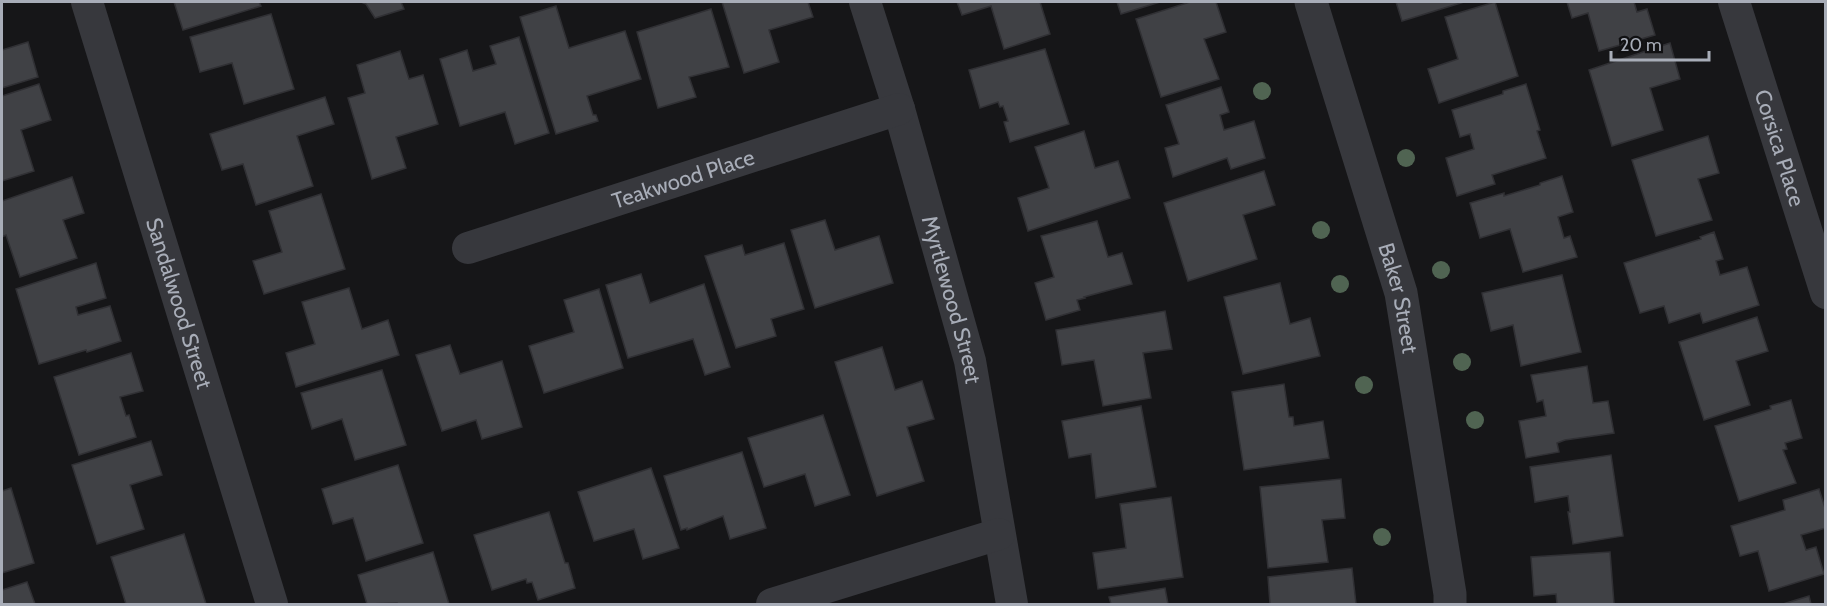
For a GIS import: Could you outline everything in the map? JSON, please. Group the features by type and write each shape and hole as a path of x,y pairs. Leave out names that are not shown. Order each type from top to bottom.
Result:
{"street":[{"name":"Sandalwood Street","path":"87,2 272,604"},
{"name":"Myrtlewood Street","path":"865,2 899,109 970,361 1012,604"},
{"name":"Baker Street","path":"1311,2 1401,292 1450,604"},
{"name":"Corsica Place","path":"1734,2 1826,293"},
{"name":"Teakwood Place","path":"468,248 899,109"},
{"path":"772,604 999,534"}],"building":[{"path":"174,2 259,2 261,6 183,30"},
{"path":"361,2 401,2 404,9 375,18 366,4"},
{"path":"722,2 808,2 813,17 769,30 779,62 744,73"},
{"path":"957,2 1040,2 1050,34 1004,49 991,6 962,15"},
{"path":"1117,2 1160,2 1121,14"},
{"path":"1190,2 1216,2 1226,32 1204,39 1219,79 1161,97 1136,19"},
{"path":"1396,2 1464,2 1402,21"},
{"path":"1495,2 1518,76 1439,103 1428,69 1458,59 1445,17"},
{"path":"1567,2 1634,2 1637,12 1647,9 1655,35 1599,51 1588,13 1572,18"},
{"path":"556,6 569,48 625,31 641,79 587,96 593,115 596,115 598,121 556,134 520,17"},
{"path":"711,9 729,67 689,77 696,97 658,108 637,32"},
{"path":"271,14 294,89 244,104 232,63 200,72 190,37"},
{"path":"519,37 549,133 515,144 505,112 460,126 440,59 467,50 473,71 496,64 490,46"},
{"path":"28,42 38,77 2,88 2,50"},
{"path":"1670,43 1680,79 1650,88 1663,130 1612,146 1589,70"},
{"path":"1045,49 1069,124 1010,142 1004,122 1008,121 1003,106 1000,107 998,102 980,108 969,70"},
{"path":"400,51 409,79 423,75 438,124 396,137 406,168 372,179 348,98 365,93 357,65"},
{"path":"39,84 51,120 21,130 34,171 2,181 2,96"},
{"path":"1526,84 1546,158 1492,175 1495,184 1457,196 1446,158 1474,149 1470,134 1460,137 1452,110 1503,94 1503,91"},
{"path":"1221,87 1229,112 1220,115 1224,130 1254,121 1265,158 1231,169 1227,158 1173,177 1165,148 1179,144 1166,105"},
{"path":"325,97 334,124 297,136 313,186 256,205 243,164 222,170 210,134"},
{"path":"1084,131 1095,168 1118,161 1130,198 1028,231 1018,198 1049,188 1035,147"},
{"path":"1708,136 1719,173 1698,179 1712,220 1656,236 1632,160"},
{"path":"1264,171 1275,205 1243,215 1257,259 1188,281 1164,203"},
{"path":"1562,176 1573,212 1558,217 1564,238 1570,236 1577,257 1523,272 1510,229 1480,238 1470,203 1504,193 1504,196"},
{"path":"72,177 84,213 63,220 77,258 20,277 6,235 2,237 2,201"},
{"path":"321,194 345,269 264,294 253,261 282,252 269,211"},
{"path":"825,220 835,250 879,236 893,283 815,308 791,230"},
{"path":"1097,221 1108,257 1122,253 1132,284 1084,297 1077,300 1080,310 1046,320 1035,283 1054,277 1041,236"},
{"path":"1714,232 1723,259 1716,261 1720,275 1747,267 1759,305 1703,323 1700,313 1669,323 1664,306 1640,313 1624,263 1701,239 1700,237"},
{"path":"784,243 804,309 771,319 776,336 736,348 705,256 742,245 745,255"},
{"path":"96,263 106,298 76,307 78,315 110,306 121,341 39,364 16,289"},
{"path":"641,274 650,303 704,284 730,367 705,375 693,339 628,358 606,285"},
{"path":"1562,275 1581,352 1521,366 1513,325 1491,331 1482,293"},
{"path":"1280,283 1290,324 1310,318 1320,356 1243,374 1224,297"},
{"path":"349,288 362,329 388,320 399,355 296,387 286,353 315,344 302,302"},
{"path":"599,289 623,368 544,393 529,346 574,332 564,300"},
{"path":"1165,311 1172,349 1143,353 1151,398 1103,406 1094,360 1062,365 1056,330"},
{"path":"1757,317 1768,351 1736,361 1750,405 1704,420 1679,342"},
{"path":"450,345 460,374 502,361 522,427 482,439 476,420 442,431 416,355"},
{"path":"882,347 895,390 922,381 934,419 907,427 924,481 877,496 835,362"},
{"path":"131,353 143,391 120,397 136,437 79,455 54,377"},
{"path":"1587,366 1593,403 1608,401 1614,433 1565,440 1557,443 1559,452 1526,458 1519,421 1546,416 1543,400 1537,402 1531,375"},
{"path":"382,370 406,445 355,460 342,419 312,429 301,393"},
{"path":"1284,384 1289,417 1293,417 1294,426 1323,421 1329,458 1244,470 1232,392"},
{"path":"1791,400 1802,438 1785,443 1787,449 1783,450 1796,483 1739,501 1715,426 1771,409 1770,406"},
{"path":"1141,406 1156,487 1096,498 1091,454 1069,458 1062,421"},
{"path":"823,415 850,495 815,506 805,474 764,487 748,438"},
{"path":"151,441 162,475 130,485 144,529 97,544 72,465"},
{"path":"742,452 766,528 730,539 723,516 687,530 687,528 681,530 664,476"},
{"path":"1611,455 1623,536 1573,544 1568,496 1535,502 1530,467"},
{"path":"398,465 423,543 366,561 353,518 333,524 322,489"},
{"path":"651,468 679,548 643,559 634,529 594,541 578,492"},
{"path":"1341,479 1345,518 1322,520 1328,562 1268,568 1260,487"},
{"path":"11,488 34,563 2,573 2,491"},
{"path":"1819,489 1826,511 1826,528 1801,535 1806,550 1816,547 1824,574 1769,591 1758,551 1740,556 1731,526 1785,510 1783,500"},
{"path":"1171,497 1183,577 1098,589 1093,553 1126,548 1120,504"},
{"path":"549,512 575,588 538,600 532,582 527,583 526,579 492,590 474,535"},
{"path":"184,534 206,604 126,604 111,557"},
{"path":"433,552 449,604 367,604 358,575"},
{"path":"1610,552 1614,604 1557,604 1556,594 1534,596 1531,557"},
{"path":"1352,568 1356,604 1270,604 1268,577"},
{"path":"27,582 35,604 2,604 2,590"},
{"path":"1165,588 1168,604 1111,604 1109,597"},
{"path":"1809,596 1811,604 1783,604"}]}
